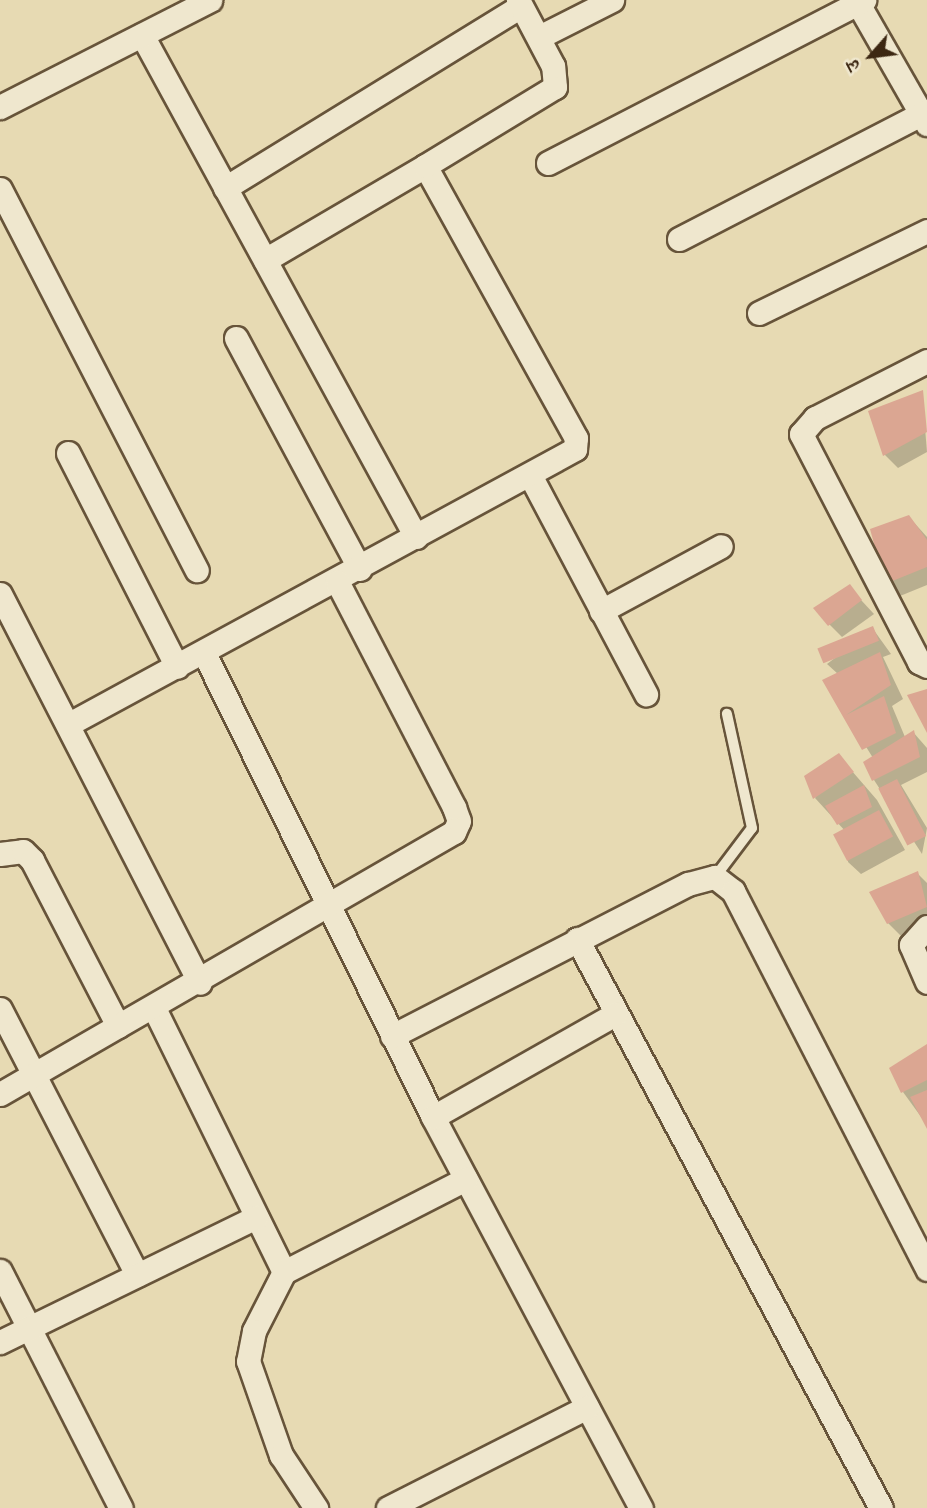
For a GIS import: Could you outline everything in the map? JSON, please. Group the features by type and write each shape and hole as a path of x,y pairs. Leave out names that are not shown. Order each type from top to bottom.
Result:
{"street":[{"path":"0,107 210,0"},
{"path":"539,37 612,0"},
{"path":"548,163 859,1 925,116 679,239"},
{"path":"225,187 520,3 539,37 555,88 265,260"},
{"path":"142,35 416,537"},
{"path":"69,724 569,456 576,438 425,166"},
{"path":"0,189 197,570"},
{"path":"759,313 927,231"},
{"path":"236,338 360,569"},
{"path":"927,361 816,418 801,433 919,662 927,666"},
{"path":"68,453 177,667"},
{"path":"531,477 646,694"},
{"path":"601,611 721,546"},
{"path":"0,1094 200,983 442,842 459,821 337,581"},
{"path":"0,594 200,983"},
{"path":"204,653 433,1117 641,1508"},
{"path":"0,854 23,851 32,860 118,1027"},
{"path":"392,1035 703,877 715,877 733,891 927,1269"},
{"path":"927,927 911,945 927,982"},
{"path":"577,939 881,1508"},
{"path":"154,1008 284,1272"},
{"path":"0,1009 137,1275"},
{"path":"433,1117 615,1014"},
{"path":"316,1508 274,1440 248,1362 254,1331 284,1272 466,1179"},
{"path":"0,1342 256,1217"},
{"path":"0,1271 121,1508"},
{"path":"388,1508 587,1407"}],"lane":[{"path":"715,877 751,828 727,714"}],"building":[{"path":"923,390 927,432 883,456 868,411"},
{"path":"909,515 927,540 927,567 885,584 870,529"},
{"path":"850,584 862,600 828,626 813,608"},
{"path":"873,626 879,641 823,663 817,648"},
{"path":"880,652 891,685 846,715 884,696 896,733 862,750 822,680"},
{"path":"927,689 927,733 907,695"},
{"path":"914,730 920,757 872,781 863,762"},
{"path":"839,753 854,772 813,799 804,776"},
{"path":"897,779 926,836 907,846 878,789"},
{"path":"864,785 872,807 837,825 825,806"},
{"path":"879,810 893,836 847,861 833,834"},
{"path":"918,871 927,907 887,924 869,892"},
{"path":"927,1044 927,1080 901,1093 889,1068"},
{"path":"927,1090 927,1129 910,1097"}]}
